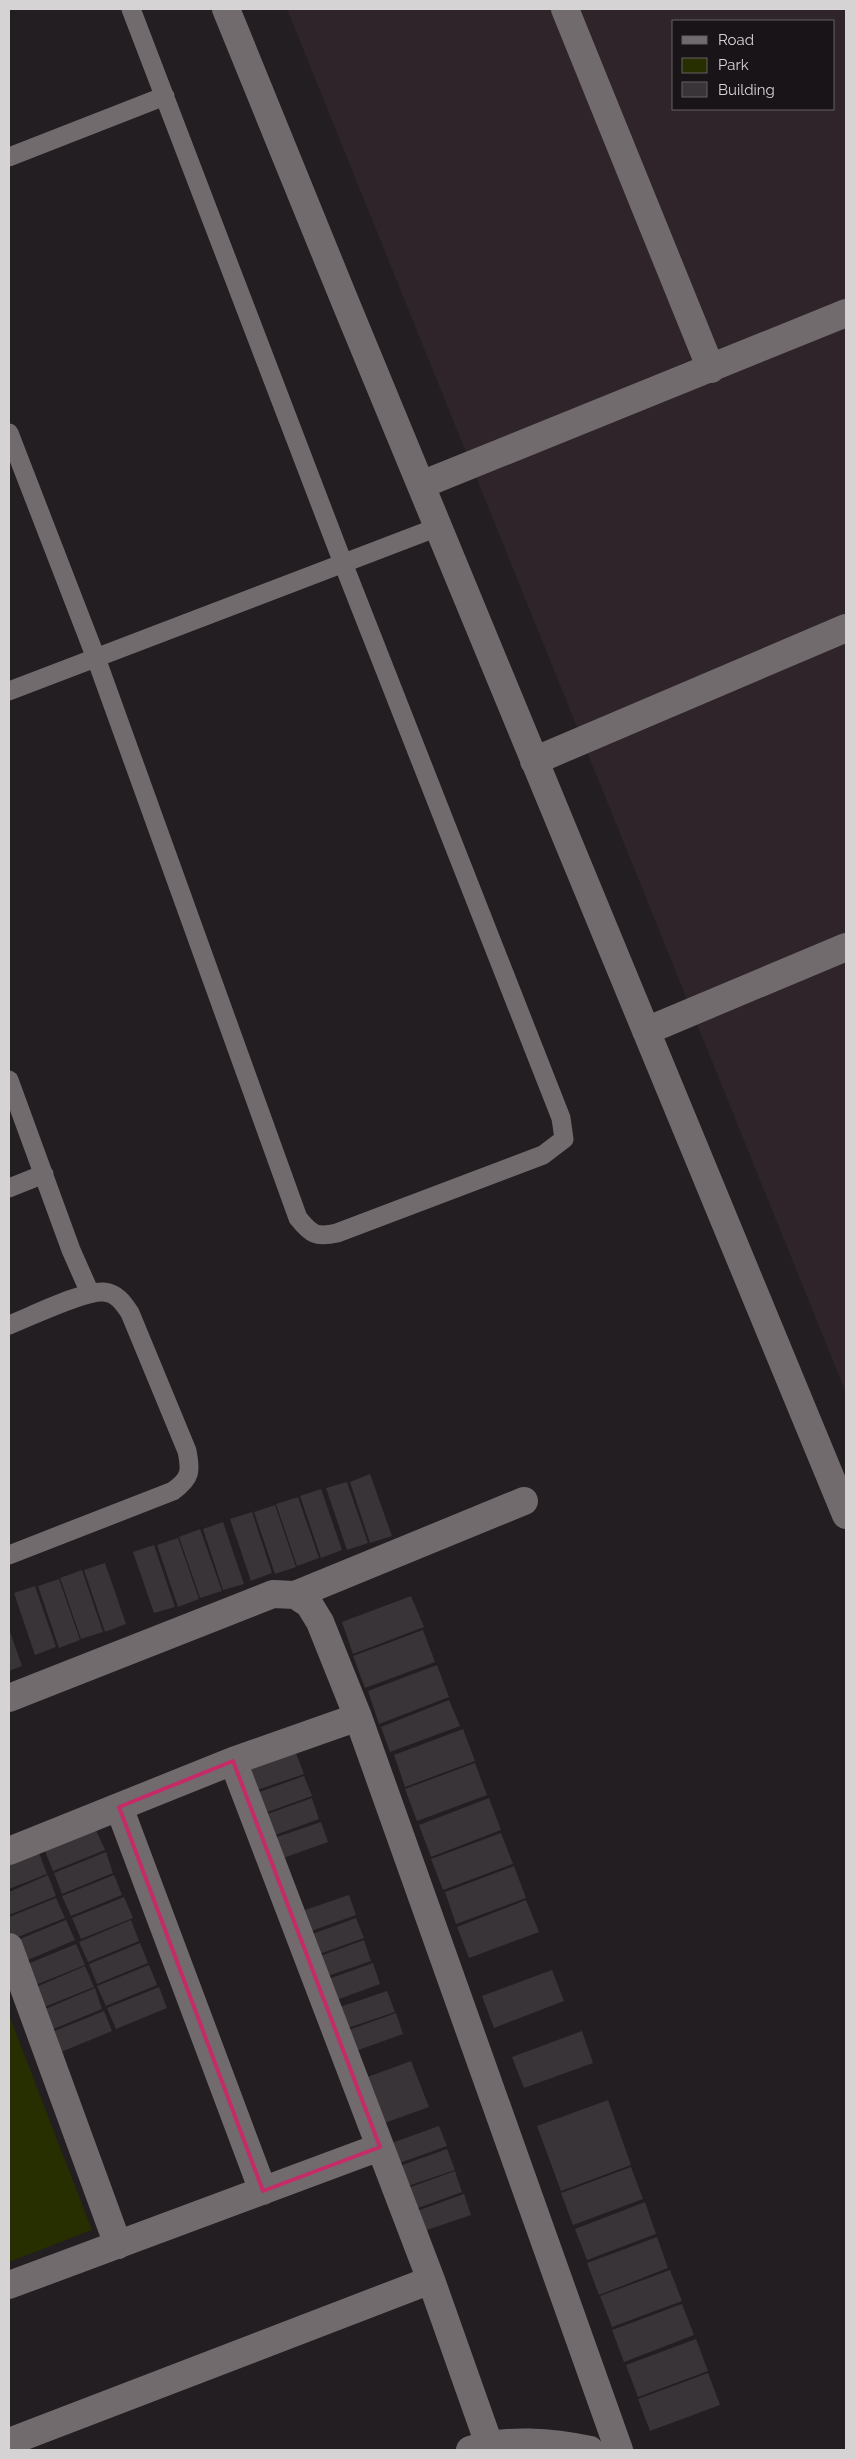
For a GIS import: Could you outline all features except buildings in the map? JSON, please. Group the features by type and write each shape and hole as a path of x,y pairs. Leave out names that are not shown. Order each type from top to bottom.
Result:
{"street":[{"path":"226,9 846,1515"},
{"path":"565,9 711,370"},
{"path":"421,485 711,370 846,313"},
{"path":"534,761 846,628"},
{"path":"646,1031 846,947"},
{"path":"9,1698 273,1594 295,1594 524,1501"},
{"path":"295,1594 309,1604 320,1622 358,1717 619,2450"},
{"path":"9,1851 233,1762 358,1717"},
{"path":"233,1762 431,2280 480,2447 576,2449"},
{"path":"119,1807 262,2191"},
{"path":"9,1947 118,2245"},
{"path":"9,2285 380,2147"},
{"path":"9,2442 431,2280"}],"lane":[{"path":"9,433 96,658 298,1218 308,1232 323,1236 337,1233 543,1155 564,1139 561,1118 343,564 131,9"},
{"path":"9,157 164,96"},
{"path":"9,691 438,527"},
{"path":"9,1080 71,1250 90,1293"},
{"path":"9,1188 44,1174"},
{"path":"9,1325 90,1293 105,1292 120,1299 130,1314 187,1451 191,1469 185,1483 174,1491 9,1555"}],"highlighted area":[{"path":"233,1761 380,2147 263,2191 119,1807"}],"shaded area":[{"path":"287,9 846,9 846,1393"}],"green space":[{"path":"9,2015 92,2230 9,2262"}]}
